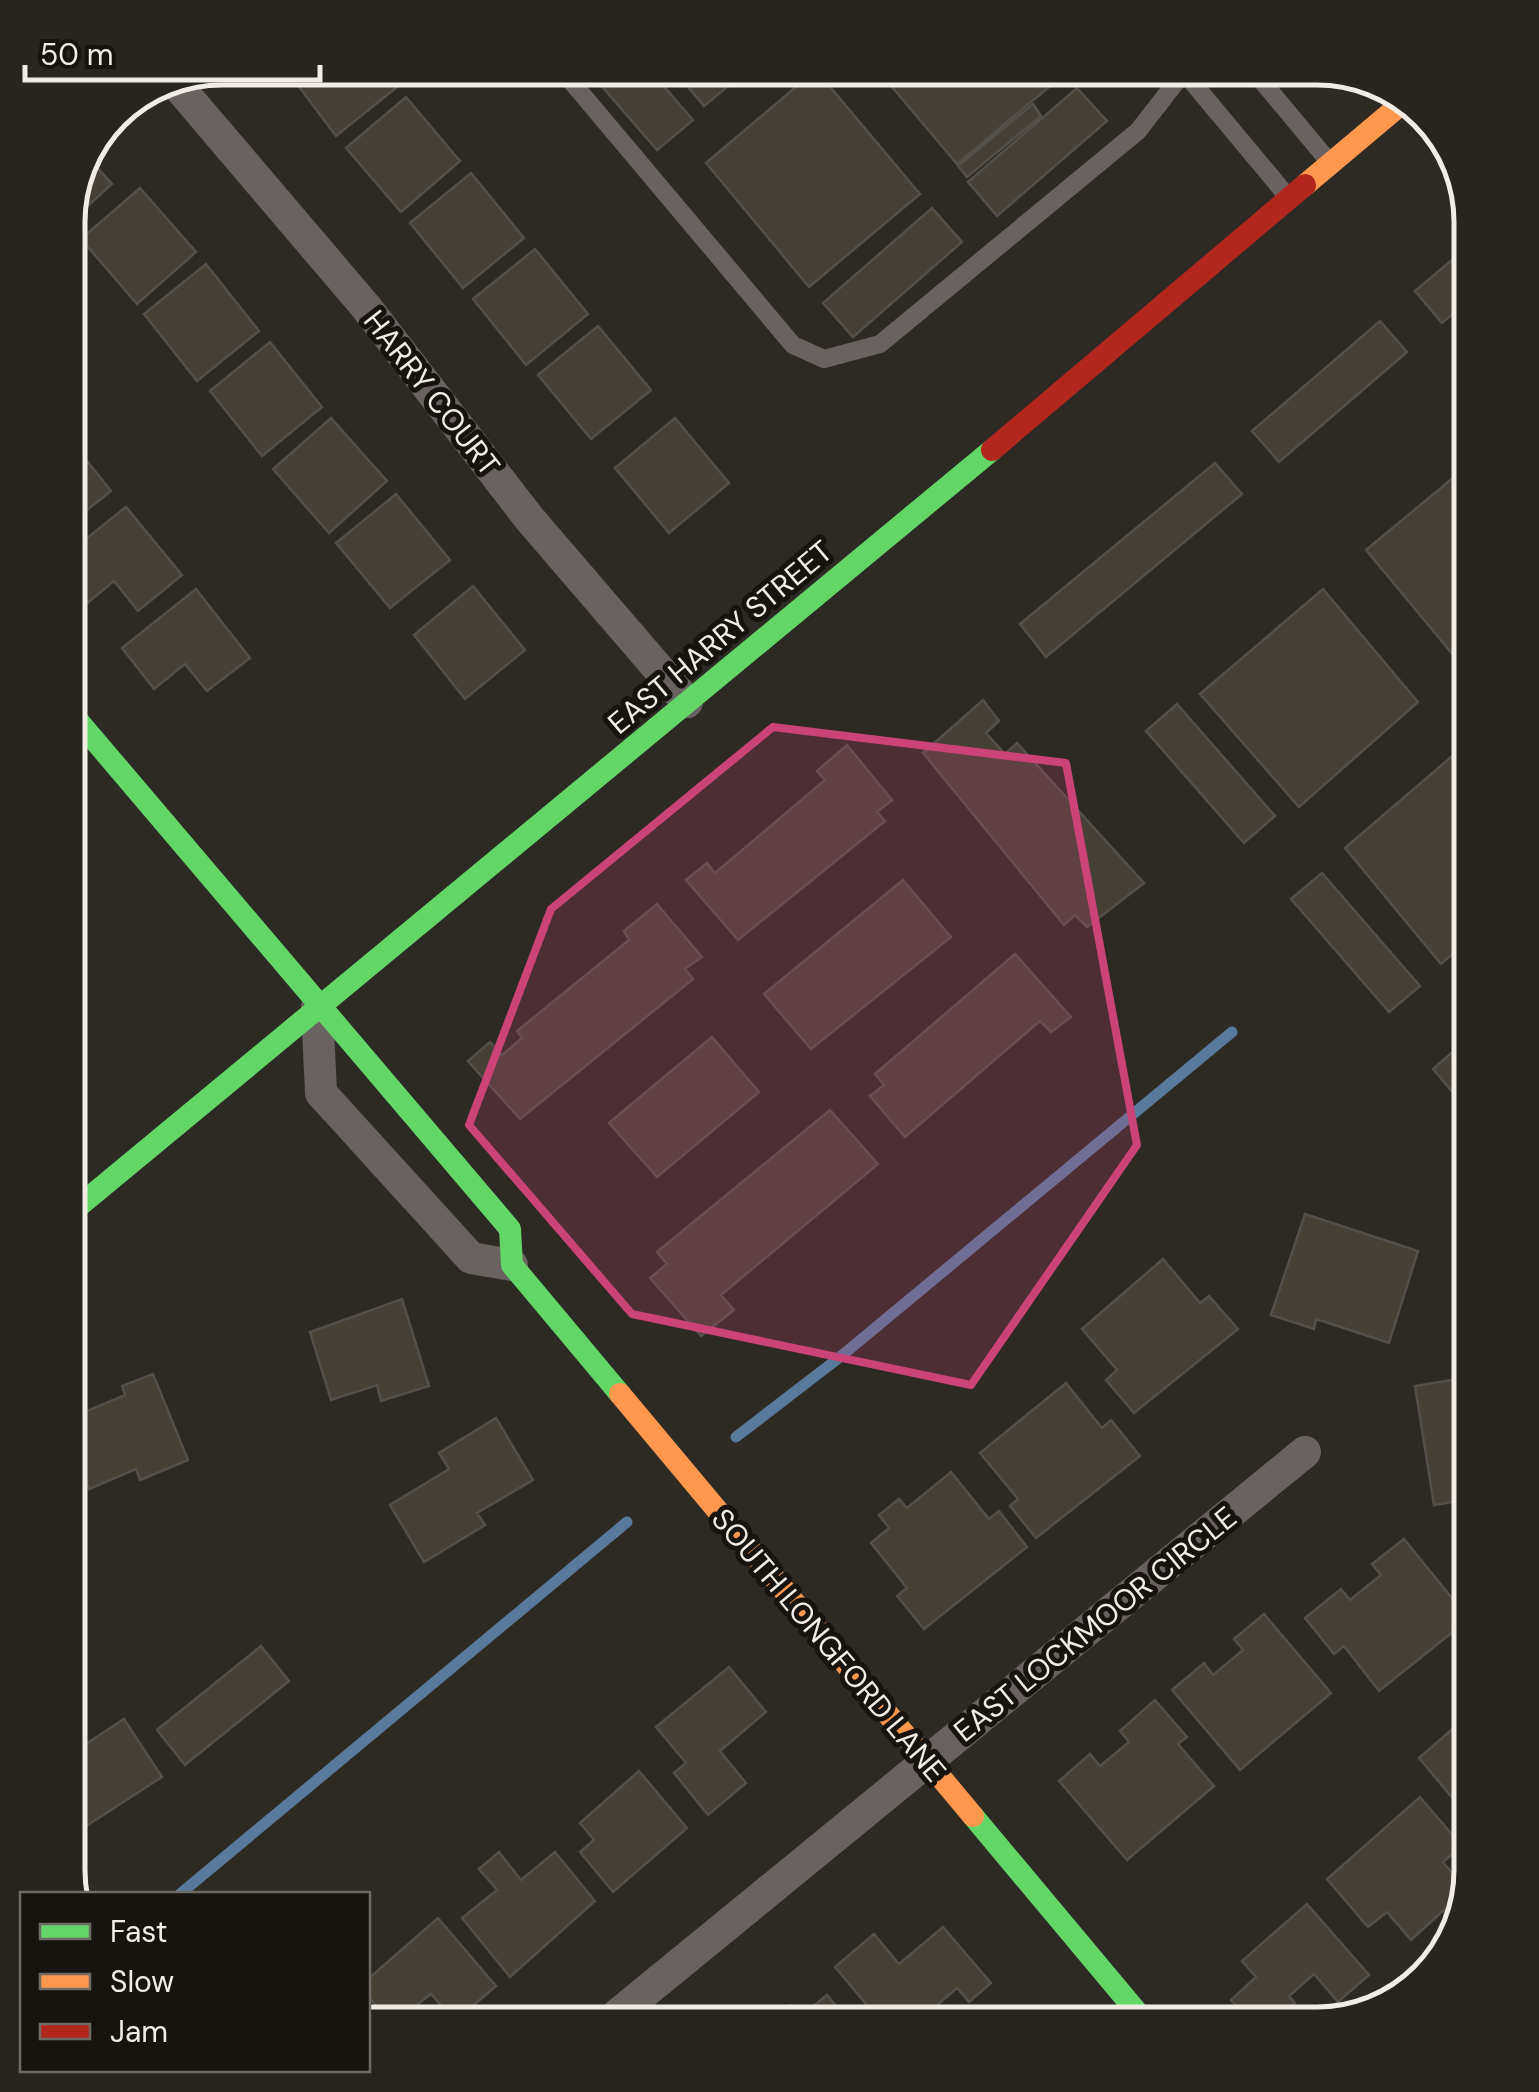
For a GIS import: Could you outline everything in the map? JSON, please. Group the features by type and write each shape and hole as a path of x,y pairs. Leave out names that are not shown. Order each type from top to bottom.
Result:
{"main road":[{"name":"EAST HARRY STREET","path":"85,1201 1395,109"},
{"name":"SOUTH LONGFORD LANE","path":"85,729 510,1229 512,1264 1133,2007"}],"street":[{"name":"HARRY COURT","path":"183,91 366,307 529,518 687,702"},
{"path":"318,1006 321,1093 471,1258 512,1264"},
{"name":"EAST LOCKMOOR CIRCLE","path":"627,2007 1305,1452"}],"lane":[{"path":"574,85 794,346 824,359 880,344 1138,132 1174,85"},
{"path":"1197,85 1290,199"},
{"path":"1265,85 1331,164"}],"highlighted area":[{"path":"773,727 1066,763 1137,1145 971,1385 632,1314 469,1125 551,909"}],"building":[{"path":"298,85 397,87 336,136"},
{"path":"601,85 663,85 693,120 657,150"},
{"path":"686,85 729,85 704,106"},
{"path":"798,85 829,85 920,194 809,287 706,163"},
{"path":"890,85 1051,85 957,164"},
{"path":"1077,88 1107,121 997,216 968,182"},
{"path":"406,97 460,161 401,212 346,148"},
{"path":"1033,104 1041,116 967,177 958,166"},
{"path":"97,167 112,184 86,208"},
{"path":"471,173 524,238 463,288 410,223"},
{"path":"140,188 196,252 137,304 85,244 85,236"},
{"path":"932,208 962,242 853,337 823,303"},
{"path":"535,249 588,314 526,365 473,299"},
{"path":"1454,258 1454,313 1442,323 1415,291"},
{"path":"206,264 259,331 197,381 144,314"},
{"path":"1380,321 1407,352 1279,462 1252,431"},
{"path":"598,326 651,390 591,439 538,375"},
{"path":"270,342 322,407 262,456 210,391"},
{"path":"331,418 387,481 329,533 273,469"},
{"path":"675,418 729,483 669,533 615,468"},
{"path":"85,458 111,491 85,512"},
{"path":"1215,463 1242,494 1046,657 1020,624"},
{"path":"1454,477 1454,656 1366,550"},
{"path":"396,494 450,560 390,608 336,543"},
{"path":"126,507 182,575 138,611 114,581 85,605 85,540"},
{"path":"473,586 525,650 465,699 414,635"},
{"path":"196,589 250,658 207,691 185,664 154,689 122,648"},
{"path":"1323,589 1418,702 1299,807 1200,694"},
{"path":"983,700 999,721 986,733 1005,754 1017,743 1144,883 1087,927 1075,915 1064,925 923,753"},
{"path":"1177,704 1275,816 1244,843 1146,731"},
{"path":"847,745 892,800 877,812 885,821 738,940 686,880 707,863 715,873 825,780 817,771"},
{"path":"1454,754 1454,953 1441,964 1345,848"},
{"path":"1322,873 1420,986 1389,1012 1291,899"},
{"path":"903,880 951,937 811,1049 764,994"},
{"path":"657,904 702,957 685,969 693,979 520,1119 468,1061 490,1042 502,1055 522,1038 517,1031 629,940 624,931"},
{"path":"1015,954 1071,1017 1051,1032 1040,1021 905,1137 870,1096 884,1085 875,1074"},
{"path":"712,1037 759,1092 657,1177 609,1123"},
{"path":"1454,1051 1454,1094 1433,1069"},
{"path":"830,1110 878,1164 721,1295 734,1310 701,1336 650,1278 667,1264 657,1252"},
{"path":"1305,1214 1418,1251 1389,1343 1316,1319 1314,1329 1271,1315"},
{"path":"1163,1259 1200,1303 1209,1296 1238,1329 1134,1413 1106,1380 1117,1370 1082,1329"},
{"path":"402,1299 429,1386 381,1401 377,1385 331,1400 310,1332"},
{"path":"153,1374 188,1460 140,1480 136,1469 89,1489 85,1479 85,1412 125,1395 122,1386"},
{"path":"1454,1380 1454,1502 1434,1505 1415,1386"},
{"path":"1066,1383 1102,1428 1111,1420 1140,1456 1036,1538 1010,1506 1018,1499 980,1453"},
{"path":"496,1418 533,1480 477,1513 485,1525 424,1562 390,1505 449,1469 439,1453"},
{"path":"951,1472 989,1519 999,1511 1027,1547 924,1629 897,1596 907,1588 871,1543 889,1528 879,1515 899,1499 907,1508"},
{"path":"1404,1539 1454,1601 1454,1631 1379,1691 1344,1646 1334,1654 1305,1618 1341,1589 1350,1600 1381,1575 1372,1564"},
{"path":"1264,1614 1331,1693 1240,1770 1172,1690 1204,1663 1213,1675 1243,1650 1234,1639"},
{"path":"261,1646 289,1681 185,1765 157,1730"},
{"path":"729,1667 766,1712 720,1751 746,1783 708,1815 674,1773 686,1763 656,1727"},
{"path":"1155,1700 1187,1737 1178,1744 1214,1786 1127,1860 1059,1781 1090,1754 1100,1766 1129,1742 1120,1731"},
{"path":"124,1719 162,1777 85,1827 86,1744"},
{"path":"1454,1728 1454,1800 1419,1758"},
{"path":"639,1771 687,1828 613,1892 580,1852 594,1840 580,1823"},
{"path":"1420,1797 1454,1837 1454,1853 1443,1862 1454,1875 1449,1905 1411,1940 1387,1912 1368,1927 1327,1879"},
{"path":"499,1852 521,1880 555,1852 595,1901 510,1977 462,1918 497,1890 479,1869"},
{"path":"1307,1904 1369,1975 1338,2002 1314,1974 1289,1996 1295,2003 1290,2007 1237,2007 1231,2000 1256,1977 1242,1961"},
{"path":"438,1918 496,1986 471,2007 443,2007 431,1994 414,2007 377,2007 370,1998 370,1977"},
{"path":"943,1927 991,1983 969,2002 957,1988 935,2007 868,2007 835,1967 874,1934 899,1964"},
{"path":"827,1995 837,2007 812,2007"}],"waterway":[{"path":"736,1437 840,1357 1232,1032"},
{"path":"182,1892 627,1522"}],"traffic: fast":[{"path":"85,1201 992,450"},
{"path":"85,729 510,1229 512,1265 620,1394"},
{"path":"973,1816 1133,2007"}],"traffic: slow":[{"path":"1305,185 1395,109"},
{"path":"620,1394 973,1816"}],"traffic: jam":[{"path":"992,450 1305,185"}]}
